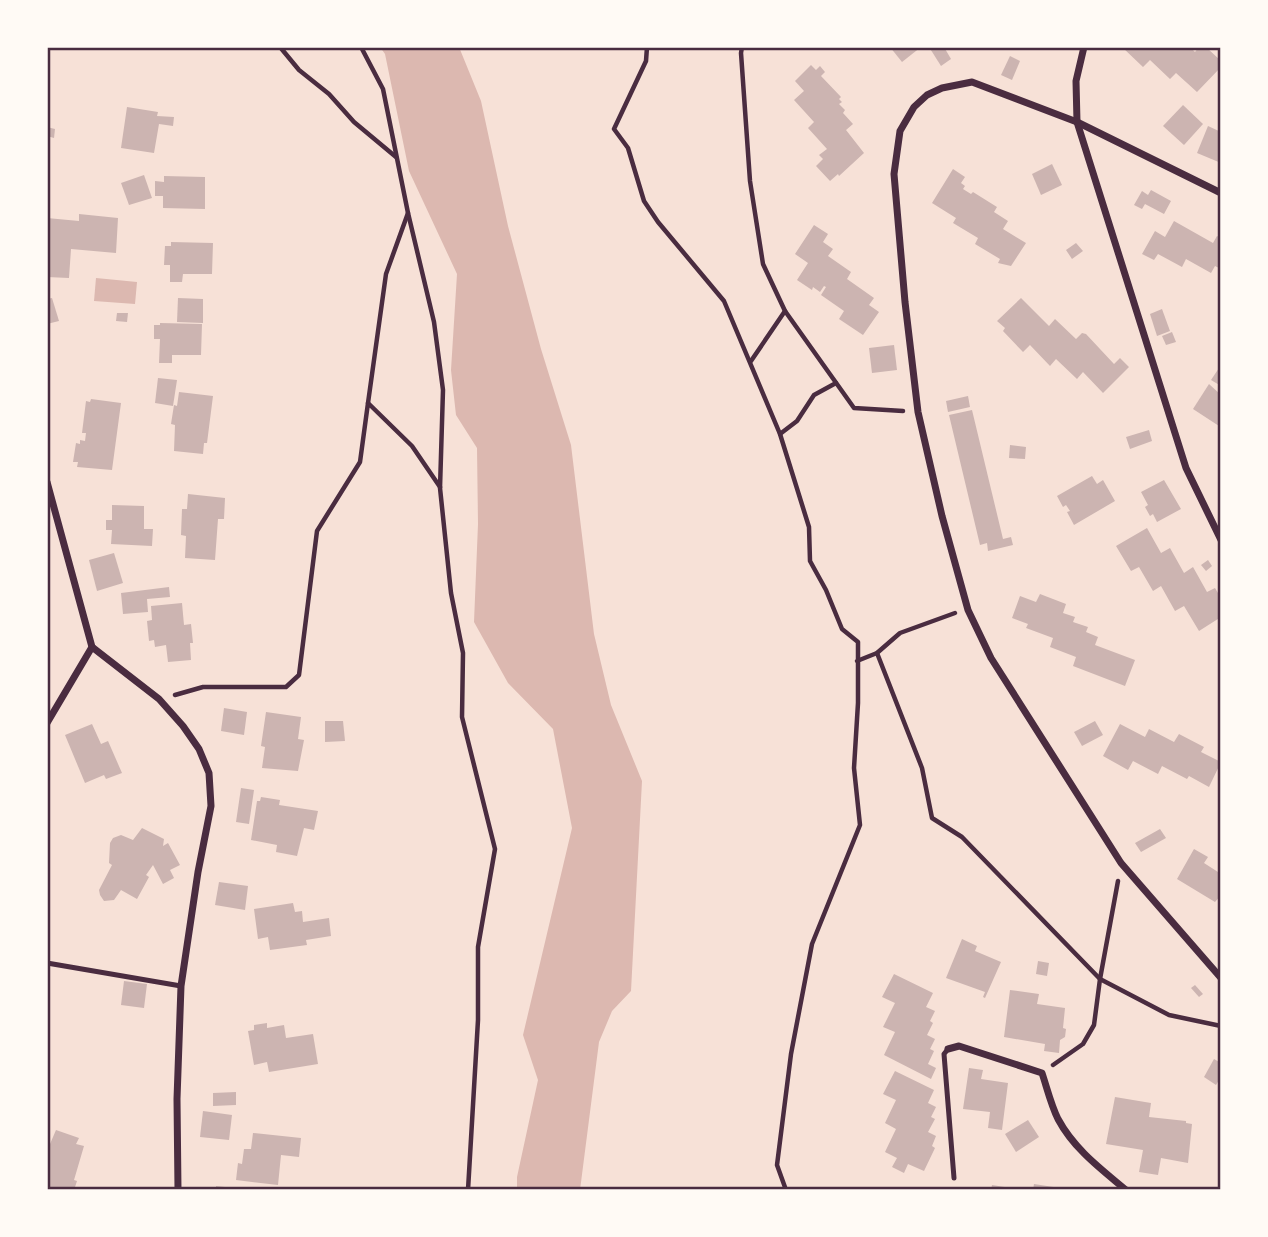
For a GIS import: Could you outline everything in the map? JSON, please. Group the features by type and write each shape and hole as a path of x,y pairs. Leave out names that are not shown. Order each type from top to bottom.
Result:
{"street":[{"path":"1084,47 1076,81 1077,122 1186,468 1221,540"},
{"path":"1221,193 1077,122 968,82 942,88 914,107 900,131 894,174 918,412 942,516 968,610 991,658 1121,863 1221,978"},
{"path":"47,482 92,647 159,699 200,749 209,772 211,806 181,986 177,1190"},
{"path":"47,723 92,647"},
{"path":"948,1049 960,1046 1042,1073 1057,1117 1071,1140 1126,1190"}],"lane":[{"path":"47,963 181,986"},
{"path":"948,1049 944,1054 954,1178"}],"path":[{"path":"280,47 299,70 329,94 354,121 397,158"},
{"path":"361,47 383,89 434,322 443,390 440,488 451,593 463,653 462,718 495,849 478,947 478,1020 468,1190"},
{"path":"647,47 646,61 614,129 628,148 644,201 658,222 724,300 780,434 809,527 810,561 826,590 842,629 858,642 854,768 860,825 812,944 791,1054 777,1165 786,1190"},
{"path":"742,47 750,181 763,264 785,311 855,408 918,412"},
{"path":"159,699 203,687 286,687 299,676 317,531 360,462 386,274 408,213"},
{"path":"750,361 785,311"},
{"path":"780,434 797,421 814,395 836,383"},
{"path":"368,403 412,446 440,488"},
{"path":"857,661 877,653 900,633 968,610"},
{"path":"877,653 922,768 932,818 962,837 1100,979 1169,1015 1221,1026"},
{"path":"1042,1073 1083,1044 1094,1025 1121,863"}],"shaded area":[{"path":"380,47 459,47 481,101 508,226 541,349 571,445 594,634 611,705 642,781 631,991 612,1011 599,1042 580,1190 517,1190 517,1177 538,1080 523,1035 572,828 553,729 508,683 474,622 478,524 477,448 456,415 451,370 457,274 409,171 385,54"},
{"path":"96,278 137,282 135,304 94,301"}],"building":[{"path":"890,47 921,47 902,62"},
{"path":"929,47 944,47 951,59 941,66"},
{"path":"1122,47 1177,47 1180,50 1182,47 1190,47 1195,52 1199,47 1206,47 1221,61 1221,67 1197,92 1176,73 1170,79 1150,60 1143,67"},
{"path":"1010,56 1020,61 1012,80 1001,75"},
{"path":"811,65 816,70 820,66 825,72 821,76 841,97 839,99 842,102 839,104 845,110 843,113 853,124 846,130 864,153 830,181 816,166 823,159 819,155 827,149 808,128 814,122 794,100 804,91 795,81"},
{"path":"1183,105 1203,124 1184,145 1163,126"},
{"path":"127,107 158,112 157,116 174,117 173,126 159,124 154,153 121,148"},
{"path":"1208,126 1221,132 1221,163 1197,153"},
{"path":"47,127 55,129 54,138 47,136"},
{"path":"1052,164 1062,185 1041,195 1032,174"},
{"path":"953,169 965,177 961,183 965,186 963,189 997,207 994,212 1008,221 1003,229 1026,243 1011,266 998,263 1000,259 975,244 978,238 953,223 956,218 932,203"},
{"path":"144,175 152,198 129,205 121,183"},
{"path":"164,176 205,177 205,209 163,208 163,196 155,196 155,181 164,182"},
{"path":"1151,190 1171,201 1164,214 1145,204 1142,209 1134,205 1142,191 1148,195"},
{"path":"79,214 118,218 116,253 71,249 69,278 47,277 47,218 79,221"},
{"path":"1174,221 1213,243 1217,236 1221,238 1221,269 1215,266 1211,273 1186,259 1182,267 1158,254 1154,260 1142,254 1155,231 1165,237"},
{"path":"814,225 828,234 823,242 833,249 828,256 851,272 847,279 874,298 869,305 879,312 863,335 839,319 844,311 821,295 826,287 820,292 797,280 808,263 795,254"},
{"path":"171,242 213,243 212,274 183,274 182,282 170,282 170,265 164,265 165,246 171,246"},
{"path":"1076,243 1083,251 1072,259 1066,250"},
{"path":"52,298 59,321 47,324 47,299"},
{"path":"178,298 203,299 203,323 177,322"},
{"path":"1021,298 1049,326 1055,319 1076,339 1082,333 1086,334 1114,364 1120,358 1129,367 1103,393 1083,372 1077,379 1056,359 1050,366 1030,345 1023,352 997,321"},
{"path":"1162,309 1170,331 1157,336 1150,314"},
{"path":"117,313 128,313 127,322 116,321"},
{"path":"202,324 201,355 172,355 172,363 159,363 160,339 154,339 154,325"},
{"path":"1172,332 1176,342 1166,345 1162,336"},
{"path":"894,345 897,370 872,373 869,348"},
{"path":"1221,365 1221,386 1211,380"},
{"path":"158,378 177,380 173,406 155,403"},
{"path":"1209,384 1221,395 1219,426 1193,409"},
{"path":"179,392 213,396 203,454 174,451 175,425 171,424"},
{"path":"968,396 970,407 948,412 946,401"},
{"path":"91,399 121,403 112,470 77,467 78,462 73,462 76,443 85,441 86,433 82,433 86,401 90,402"},
{"path":"972,410 1003,539 1011,537 1013,545 988,551 987,543 980,545 949,415"},
{"path":"1149,430 1152,441 1130,449 1126,437"},
{"path":"1010,445 1026,447 1025,459 1009,458"},
{"path":"1092,476 1097,484 1103,480 1115,501 1074,525 1067,512 1070,511 1066,505 1063,507 1057,496"},
{"path":"1164,480 1181,509 1157,522 1145,507 1148,505 1141,492"},
{"path":"188,494 225,498 224,519 218,519 215,560 185,558 186,536 181,535 182,509 187,509"},
{"path":"112,505 144,506 144,529 153,529 152,546 111,544 112,530 106,530 106,520 112,520"},
{"path":"1147,528 1161,553 1170,548 1184,573 1193,567 1207,592 1215,588 1221,598 1221,617 1199,631 1184,606 1175,611 1161,586 1153,591 1139,567 1131,571 1116,546"},
{"path":"114,553 123,583 97,591 89,560"},
{"path":"1208,560 1212,566 1206,571 1201,565"},
{"path":"169,587 170,597 147,599 148,612 123,614 121,593"},
{"path":"1040,594 1066,604 1063,613 1075,617 1073,622 1088,627 1086,632 1098,637 1095,645 1135,660 1125,686 1073,666 1076,657 1050,647 1053,638 1026,628 1028,624 1012,618 1020,596 1036,602"},
{"path":"182,603 184,625 191,624 191,660 168,662 166,645 155,647 154,640 149,641 147,621 152,620 151,606"},
{"path":"224,708 247,712 244,735 221,731"},
{"path":"266,712 301,717 298,739 304,740 298,771 262,768 265,747 261,746"},
{"path":"325,721 343,721 345,741 325,742"},
{"path":"1095,721 1103,735 1082,746 1074,732"},
{"path":"92,724 101,744 108,741 122,773 106,779 104,775 85,783 65,735"},
{"path":"1120,724 1145,737 1149,729 1174,742 1179,734 1204,747 1201,752 1221,762 1209,787 1162,766 1158,774 1133,761 1128,770 1103,756"},
{"path":"241,788 254,790 249,824 236,822"},
{"path":"261,797 280,800 279,805 318,811 314,830 304,828 297,856 276,852 277,845 251,840 257,801 260,801"},
{"path":"142,828 164,839 163,846 168,843 180,865 170,870 174,878 163,884 153,865 137,899 121,890 114,900 104,901 99,890 112,865 109,863 110,843 113,838 121,835 133,840"},
{"path":"1160,829 1166,838 1141,852 1135,843"},
{"path":"1194,849 1208,857 1204,863 1218,872 1221,867 1221,895 1215,902 1177,879"},
{"path":"219,882 248,886 245,910 215,905"},
{"path":"293,903 295,912 302,911 303,922 329,918 331,936 306,940 307,945 270,950 268,937 258,939 254,909"},
{"path":"962,939 977,946 975,951 1001,962 985,998 985,992 946,978"},
{"path":"1038,961 1049,963 1047,976 1036,974"},
{"path":"894,974 933,993 926,1007 935,1011 927,1035 935,1039 930,1049 934,1051 928,1064 936,1068 931,1079 884,1055 895,1032 883,1027 895,1003 882,997"},
{"path":"124,981 147,984 144,1008 121,1005"},
{"path":"1195,985 1203,994 1199,997 1191,988"},
{"path":"1010,990 1039,994 1037,1004 1065,1008 1065,1037 1060,1040 1059,1053 1044,1051 1045,1044 1004,1037"},
{"path":"267,1023 267,1028 284,1025 286,1038 313,1034 318,1064 269,1072 267,1062 254,1065 248,1031 254,1030 254,1025"},
{"path":"1214,1059 1221,1063 1221,1077 1216,1085 1204,1077"},
{"path":"969,1068 983,1070 981,1079 1008,1083 1002,1130 988,1128 990,1112 963,1109"},
{"path":"895,1071 934,1090 928,1103 936,1107 931,1117 935,1119 928,1132 936,1136 932,1146 935,1148 924,1171 908,1164 904,1173 892,1167 897,1158 885,1152 896,1129 885,1123 896,1100 883,1094"},
{"path":"236,1092 236,1105 213,1106 213,1093"},
{"path":"1115,1097 1151,1103 1149,1117 1192,1124 1188,1163 1161,1158 1158,1175 1139,1172 1143,1150 1106,1144"},
{"path":"203,1111 232,1115 229,1140 200,1137"},
{"path":"1028,1120 1039,1137 1016,1152 1005,1134"},
{"path":"56,1130 79,1138 76,1144 84,1146 74,1180 77,1181 74,1190 47,1190 47,1151"},
{"path":"253,1133 301,1138 299,1157 281,1155 278,1185 236,1180 238,1163 242,1164 244,1149 251,1149"},
{"path":"1034,1184 1060,1188 1060,1190 1033,1190"},
{"path":"992,1185 1011,1188 1011,1190 991,1190"},
{"path":"216,1186 234,1188 234,1190 216,1190"}]}
